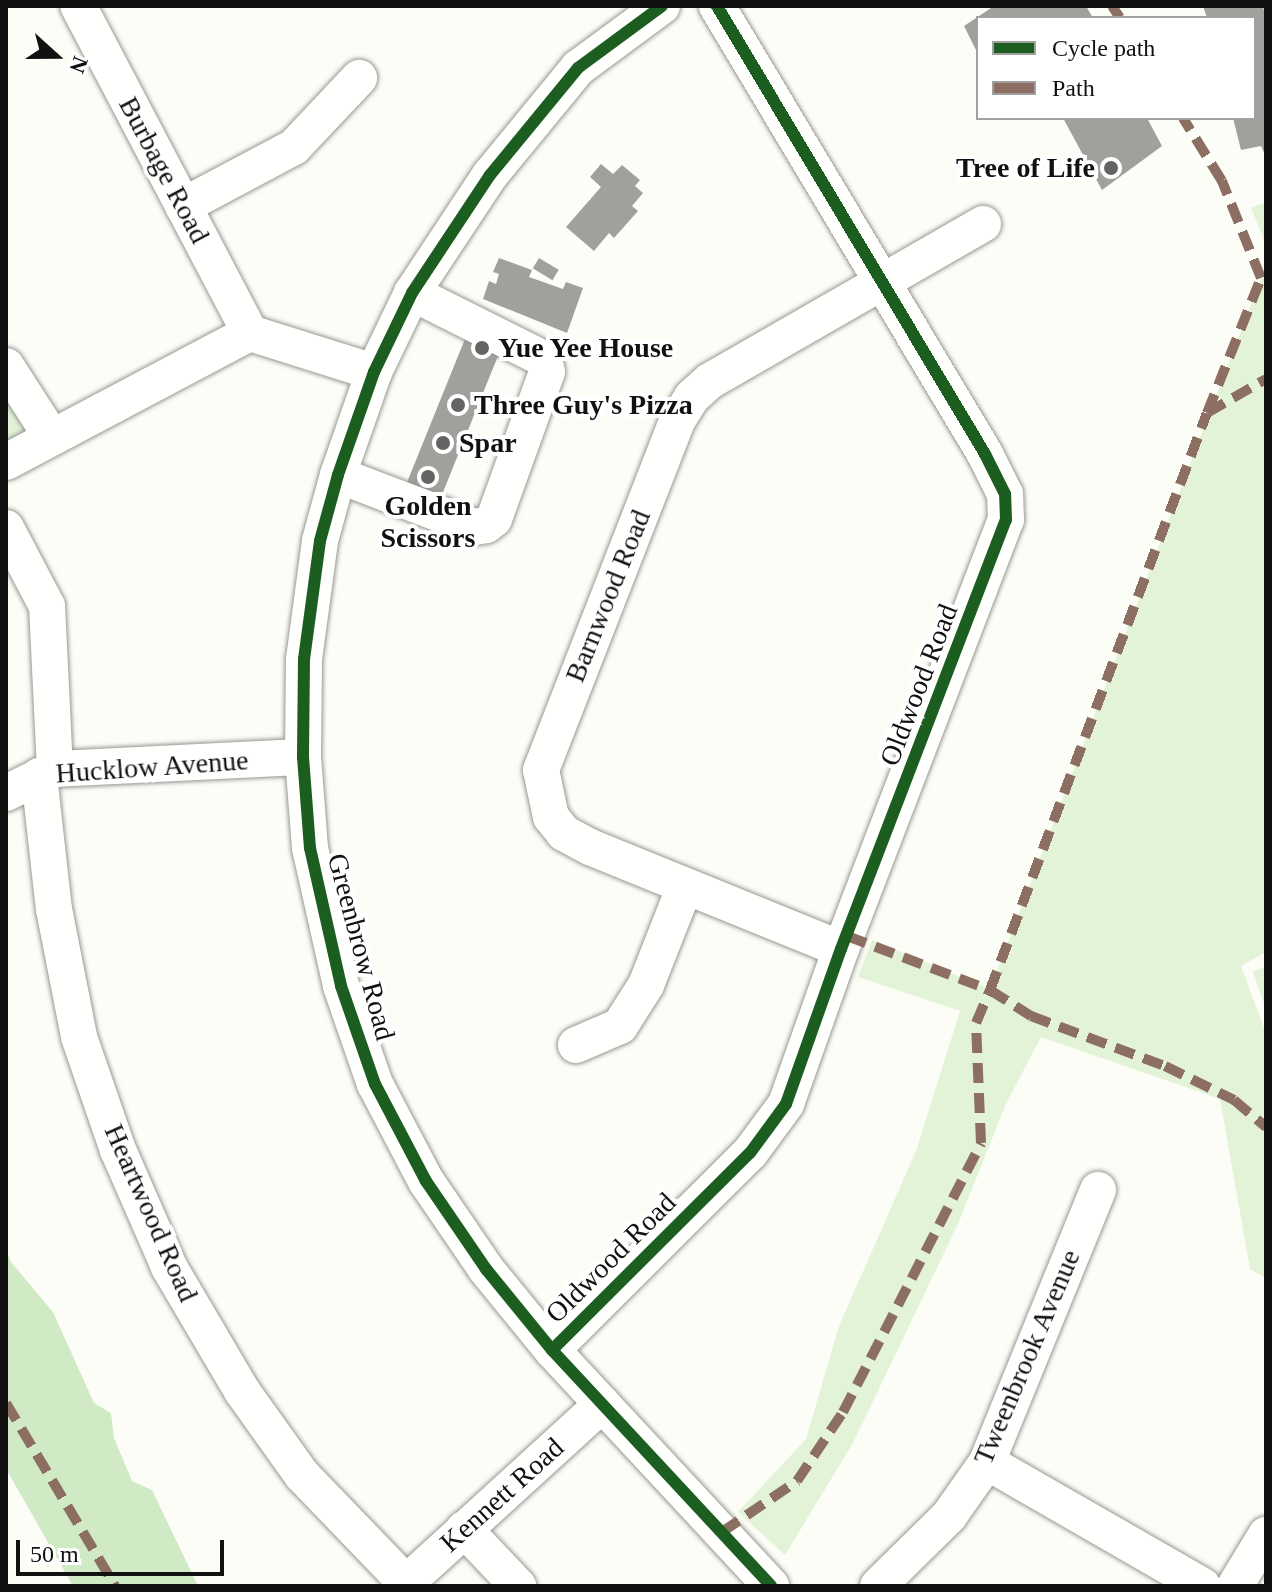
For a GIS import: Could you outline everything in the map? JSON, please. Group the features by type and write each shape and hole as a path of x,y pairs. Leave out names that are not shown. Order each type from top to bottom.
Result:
{"street":[{"name":"Burbage Road","path":"78,6 250,333"},
{"name":"Greenbrow Road","path":"662,6 578,68 490,175 412,293 374,372 338,475 320,541 304,659 303,757 310,848 341,986 375,1084 426,1181 486,1269 552,1350 771,1586"},
{"name":"Oldwood Road","path":"552,1350 750,1153 786,1104 841,949 1006,520 1005,494 985,454 717,6"},
{"path":"183,206 294,147 359,78"},
{"name":"Barnwood Road","path":"841,949 590,847 564,833 551,817 541,770 677,421 692,397 710,381 983,224"},
{"path":"338,475 474,527 486,525 494,519 547,372 544,359 412,293"},
{"path":"6,462 250,333 374,372"},
{"path":"6,366 51,436"},
{"name":"Heartwood Road","path":"6,528 47,606 47,772 54,909 79,1037 118,1150 169,1267 242,1391 302,1475 404,1584"},
{"name":"Hucklow Avenue","path":"6,793 47,772 303,757"},
{"path":"576,1045 620,1026 646,985 685,886"},
{"name":"Tweenbrook Avenue","path":"878,1586 949,1516 987,1462 1098,1190"},
{"name":"Kennett Road","path":"404,1584 602,1404"},
{"path":"987,1462 1203,1586"},
{"path":"464,1529 518,1586"},
{"path":"1235,1586 1266,1535"}],"green space":[{"path":"1266,202 1266,245 1251,208"},
{"path":"1266,265 1266,952 1241,966 1266,1033 1266,1278 1250,1269 1220,1099 1041,1037 1006,1104 958,1224 853,1443 785,1555 738,1512 806,1439 839,1326 916,1151 960,1011 858,977 872,940 990,989"},
{"path":"6,386 25,424 23,439 6,456"},
{"path":"1266,966 1266,1010 1253,972"},
{"path":"6,1249 11,1262 53,1312 94,1403 111,1413 114,1438 132,1481 152,1490 198,1586 73,1586 6,1469"}],"building":[{"path":"994,6 1086,6 1092,16 979,16"},
{"path":"1203,6 1263,6 1266,20 1266,157 1261,146 1241,150 1234,120 1256,120 1256,16 1206,16"},
{"path":"976,18 976,50 964,26"},
{"name":"Tree of Life","path":"1064,120 1148,120 1162,146 1102,190"},
{"path":"601,164 613,174 622,165 640,180 635,186 643,193 632,206 638,211 614,238 609,233 594,251 566,227 601,187 590,177"},
{"path":"499,258 532,270 529,277 563,289 566,282 583,288 567,333 483,299 489,281 496,284 499,274 493,272"},
{"path":"539,258 559,270 553,280 533,268"},
{"path":"469,329 503,343 441,498 406,484"}],"marked path":[{"path":"1112,6 1119,16"},
{"path":"847,936 990,990 1207,413 1261,278 1222,181 1184,120"},
{"path":"1207,413 1266,379"},
{"path":"722,1532 797,1481 843,1412 981,1143 976,1023 990,990 1031,1016 1165,1066 1234,1100 1266,1127"},
{"path":"6,1403 115,1586"}],"cycle path":[{"path":"662,6 578,68 490,175 412,293 374,372 338,475 320,541 304,659 303,757 310,848 341,986 375,1084 426,1181 486,1269 552,1350 771,1586"},
{"path":"552,1350 750,1153 786,1104 841,949 1006,520 1005,494 985,454 717,6"}],"place":[{"name":"Tree of Life","path":"1111,168"},
{"name":"Yue Yee House","path":"482,348"},
{"name":"Three Guy's Pizza","path":"458,405"},
{"name":"Spar","path":"443,443"},
{"name":"Golden Scissors","path":"428,477"}]}
